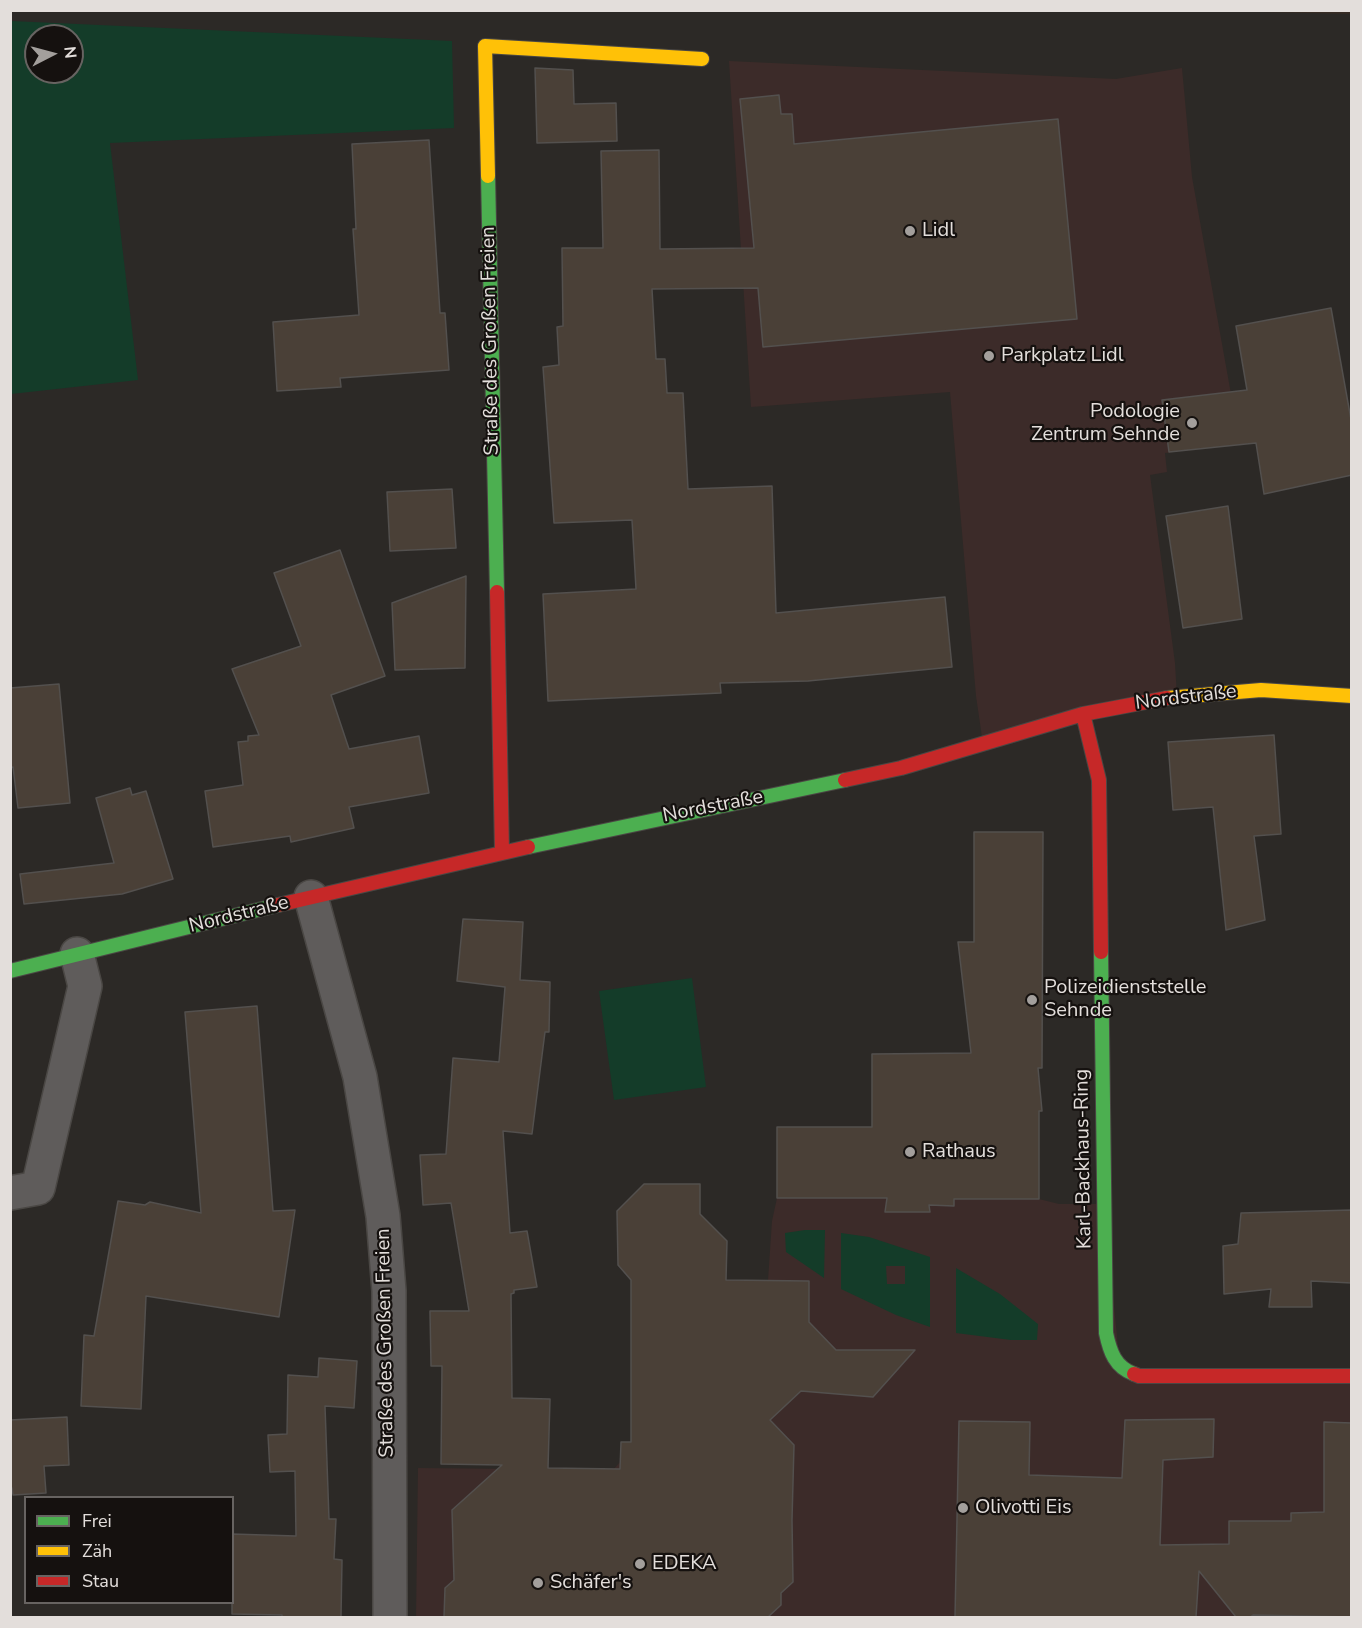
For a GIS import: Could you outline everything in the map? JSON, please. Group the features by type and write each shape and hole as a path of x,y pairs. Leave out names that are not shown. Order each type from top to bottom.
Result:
{"street":[{"name":"Straße des Großen Freien","path":"502,852 485,46 702,59"},
{"name":"Nordstraße","path":"10,971 502,852 901,768 1083,714 1158,699 1261,690 1352,696"},
{"name":"Karl-Backhaus-Ring","path":"1083,714 1099,780 1106,1333 1110,1352 1119,1367 1139,1376 1352,1376"},
{"name":"Straße des Großen Freien","path":"310,897 360,1077 383,1216 388,1291 390,1617"},
{"path":"10,1193 38,1188 85,986 77,954"}],"shaded area":[{"path":"1220,10 1351,10 1351,14 1220,11"},
{"path":"729,61 1116,79 1182,68 1192,177 1240,444 1165,453 1167,472 1150,475 1175,663 1177,697 983,744 976,696 950,392 751,407"},
{"path":"777,1198 887,1198 886,1212 930,1211 929,1205 954,1205 954,1198 1039,1199 1059,1204 1104,1204 1120,1367 1351,1376 1351,1617 416,1618 418,1468 613,1470 620,1462 621,1442 631,1442 631,1280 618,1265 617,1211 700,1214 727,1241 726,1280 768,1281 772,1221"}],"green space":[{"path":"11,21 77,24 24,24 24,84 84,84 84,24 452,41 454,128 110,143 138,380 11,394"},
{"path":"692,978 706,1087 614,1100 599,991"},
{"path":"825,1230 824,1278 786,1252 785,1233"},
{"path":"841,1233 869,1237 930,1257 930,1327 896,1315 841,1289","holes":["886,1266 905,1266 905,1284 887,1284"]},
{"path":"956,1268 1000,1294 1038,1324 1037,1340 1011,1340 956,1333"}],"building":[{"path":"535,68 573,70 574,104 616,103 617,141 537,143"},
{"path":"779,95 781,114 792,114 794,144 1058,119 1077,319 763,347 758,288 652,289 656,359 665,359 667,393 683,393 688,489 772,486 776,613 945,597 952,667 808,681 720,683 721,693 548,701 543,594 636,589 632,520 554,523 543,367 559,365 557,327 563,326 562,248 603,248 601,151 659,150 660,249 754,248 740,99"},
{"path":"429,140 440,313 445,313 449,370 340,378 341,387 277,391 273,322 359,315 353,229 356,229 352,144"},
{"path":"1331,308 1352,425 1352,475 1264,494 1256,443 1169,452 1162,400 1247,390 1236,326"},
{"path":"452,489 456,548 390,551 387,492"},
{"path":"1228,506 1242,619 1183,628 1166,516"},
{"path":"340,550 385,676 331,695 349,749 419,736 429,793 349,807 354,828 291,842 290,836 213,847 205,791 243,785 238,742 248,741 248,736 259,735 232,669 301,646 274,573"},
{"path":"466,576 465,668 395,670 392,603"},
{"path":"59,684 70,803 18,808 13,767 10,768 10,688"},
{"path":"1274,735 1281,834 1254,836 1265,920 1226,930 1213,807 1173,810 1168,742"},
{"path":"130,788 132,795 146,791 173,879 122,894 24,904 20,874 114,863 96,798"},
{"path":"974,832 1043,832 1042,1068 1038,1068 1042,1111 1039,1111 1039,1199 954,1199 954,1206 929,1205 930,1212 885,1212 887,1198 777,1198 777,1127 872,1127 872,1054 971,1053 958,942 974,942"},
{"path":"463,919 523,922 520,980 550,982 549,1032 545,1032 532,1134 503,1131 510,1233 527,1231 537,1287 514,1290 511,1294 512,1398 550,1399 548,1468 620,1469 621,1442 631,1442 631,1280 618,1265 617,1211 644,1184 700,1184 700,1214 727,1241 726,1280 809,1281 809,1322 836,1350 915,1350 873,1397 801,1391 770,1420 794,1445 793,1582 781,1593 781,1605 768,1617 444,1617 445,1588 454,1580 452,1510 502,1465 441,1464 442,1366 431,1366 430,1311 469,1311 451,1203 423,1205 420,1155 446,1154 453,1058 499,1062 505,987 457,981"},
{"path":"257,1006 273,1211 295,1210 279,1317 146,1296 141,1409 81,1406 84,1335 94,1336 118,1201 145,1205 150,1202 201,1213 185,1012"},
{"path":"1352,1210 1352,1283 1311,1281 1312,1307 1269,1307 1271,1289 1224,1294 1223,1246 1238,1244 1241,1213"},
{"path":"319,1358 357,1361 354,1408 325,1406 329,1519 336,1519 334,1559 342,1560 341,1617 232,1614 234,1534 296,1536 295,1471 270,1472 268,1435 287,1434 288,1375 318,1377"},
{"path":"67,1417 69,1465 44,1466 46,1493 13,1495 12,1488 10,1488 10,1420"},
{"path":"1214,1419 1213,1457 1163,1460 1160,1545 1229,1544 1229,1521 1291,1521 1291,1513 1324,1512 1324,1422 1352,1423 1352,1617 1253,1615 1236,1617 1199,1571 1196,1617 955,1617 959,1421 1030,1422 1029,1475 1122,1478 1125,1420"}],"traffic: fast":[{"path":"488,176 497,592"},
{"path":"528,847 845,780"},
{"path":"10,971 278,905"},
{"path":"1101,952 1106,1333 1114,1358 1122,1367 1134,1374"}],"traffic: slow":[{"path":"488,176 485,46 702,59"},
{"path":"1167,698 1261,690 1352,696"}],"traffic: jam":[{"path":"497,592 502,852"},
{"path":"845,780 901,768 1083,714 1167,698"},
{"path":"1083,714 1099,780 1101,952"},
{"path":"278,905 528,847"},
{"path":"1134,1374 1139,1376 1352,1376"}],"place":[{"name":"Lidl","path":"910,231"},
{"name":"Parkplatz Lidl","path":"989,356"},
{"name":"Podologie Zentrum Sehnde","path":"1192,423"},
{"name":"Polizeidienststelle Sehnde","path":"1032,1000"},
{"name":"Rathaus","path":"910,1152"},
{"name":"Olivotti Eis","path":"963,1508"},
{"name":"EDEKA","path":"640,1564"},
{"name":"Schäfer's","path":"538,1583"}]}
